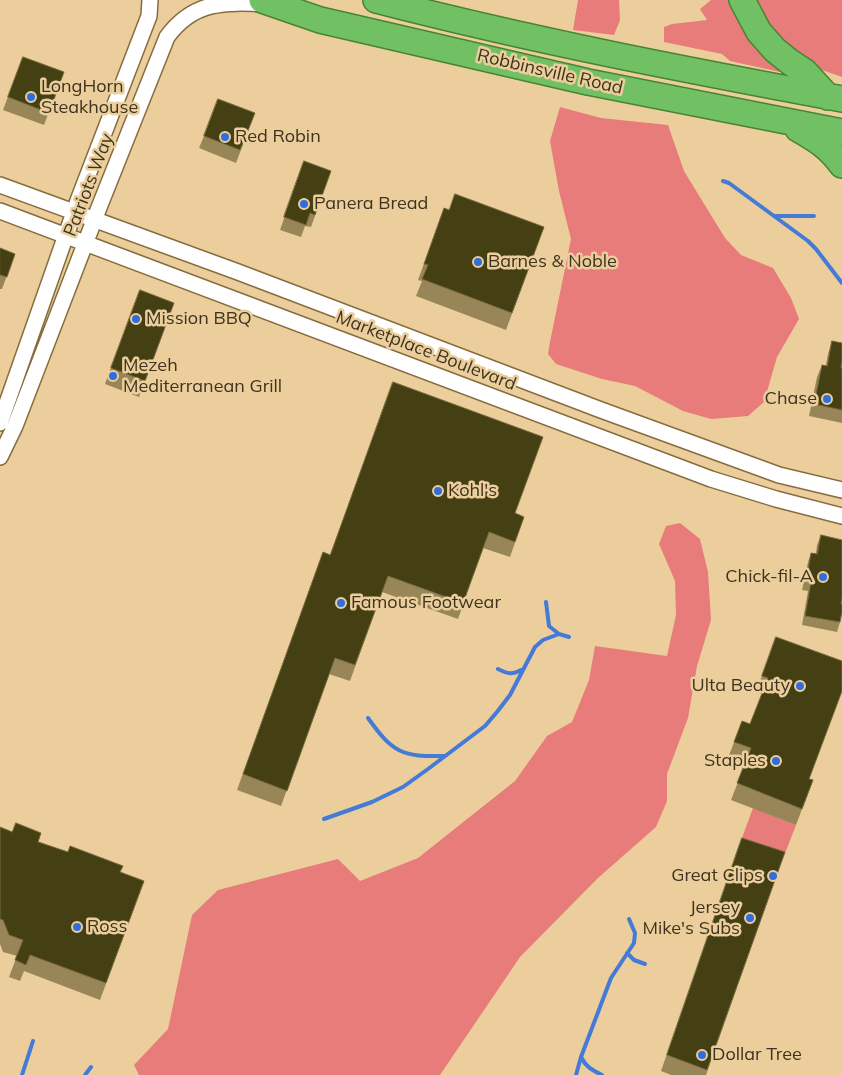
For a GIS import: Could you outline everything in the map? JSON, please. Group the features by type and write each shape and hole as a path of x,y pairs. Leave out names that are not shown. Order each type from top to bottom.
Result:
{"highway":[{"name":"Robbinsville Road","path":"376,0 604,53 835,98"},
{"path":"742,0 760,32 775,50 805,72 835,98"},
{"name":"Robbinsville Road","path":"268,2 320,20 578,79 842,132"},
{"path":"785,121 822,142 842,165"}],"street":[{"name":"Patriots Way","path":"0,423 75,211 149,16 150,0"},
{"name":"Patriots Way","path":"0,457 15,426 167,37 175,24 186,14 208,4 268,2"},
{"name":"Marketplace Boulevard","path":"0,185 75,211 620,417 780,475 842,490"},
{"name":"Marketplace Boulevard","path":"0,211 711,479 776,499 842,516"}],"shaded area":[{"path":"578,0 619,0 620,20 614,35 573,30"},
{"path":"711,0 735,0 784,67 780,72 730,61 722,54 664,42 664,27 672,24 707,20 700,9"},
{"path":"750,0 842,0 842,77 813,67 782,44"},
{"path":"560,107 601,118 668,125 684,171 725,238 741,255 773,268 791,298 799,319 777,357 764,402 748,416 711,419 683,411 635,386 602,379 556,364 548,354 571,239 559,191 550,141"},
{"path":"680,523 700,539 708,572 711,620 697,666 688,718 667,774 667,801 656,827 598,878 520,957 440,1075 139,1075 134,1065 168,1029 192,915 218,890 338,859 360,881 418,858 515,781 547,736 572,722 589,680 595,646 667,656 676,615 675,581 659,544 666,526"},
{"path":"753,808 796,825 779,869 736,854"}],"building":[{"name":"LongHorn Steakhouse","path":"23,57 64,72 49,113 8,97"},
{"name":"Red Robin","path":"218,99 255,113 240,150 204,136"},
{"name":"Panera Bread","path":"304,161 331,171 315,215 310,213 306,225 284,217"},
{"name":"Barnes & Noble","path":"455,194 544,227 512,313 422,279 428,265 424,264 444,208 449,210"},
{"path":"0,248 15,254 7,277 0,275"},
{"path":"140,290 174,303 145,381 111,368"},
{"name":"Chase","path":"832,341 842,343 842,410 814,404 822,365 827,366"},
{"name":"Kohl's","path":"393,382 543,437 515,513 524,517 515,542 489,532 463,603 388,576 355,665 335,658 287,791 243,774 323,552 330,555"},
{"name":"Chick-fil-A","path":"821,535 842,540 842,612 840,622 805,616 811,582 806,581 811,553 817,554"},
{"path":"776,637 842,661 842,691 809,779 813,780 802,809 737,783 751,748 734,742 742,721 750,724 768,678 762,676"},
{"name":"Ross","path":"16,823 41,833 38,842 68,852 70,846 123,866 120,872 144,881 106,983 30,955 26,965 15,960 23,940 9,935 3,920 0,919 0,827 12,832"},
{"path":"742,838 785,852 707,1070 667,1055"}],"waterway":[{"path":"723,181 729,183 808,241 842,283"},
{"path":"775,216 814,216"},
{"path":"546,602 549,626 559,634"},
{"path":"324,819 372,802 403,787 428,769 485,726 510,695 535,647 543,640 559,634 569,637"},
{"path":"498,669 510,673 521,670"},
{"path":"368,718 392,746 408,754 445,756"},
{"path":"576,1075 611,978 634,943 635,933 629,919"},
{"path":"627,953 634,960 645,964"},
{"path":"22,1075 33,1041"},
{"path":"581,1057 590,1068 602,1075"},
{"path":"85,1075 91,1067"}],"place":[{"name":"LongHorn Steakhouse","path":"31,97"},
{"name":"Red Robin","path":"225,137"},
{"name":"Panera Bread","path":"304,204"},
{"name":"Barnes & Noble","path":"478,262"},
{"name":"Mission BBQ","path":"136,319"},
{"name":"Mezeh Mediterranean Grill","path":"113,376"},
{"name":"Chase","path":"827,399"},
{"name":"Kohl's","path":"438,491"},
{"name":"Chick-fil-A","path":"823,577"},
{"name":"Famous Footwear","path":"341,603"},
{"name":"Ulta Beauty","path":"800,686"},
{"name":"Staples","path":"776,761"},
{"name":"Great Clips","path":"773,876"},
{"name":"Jersey Mike's Subs","path":"750,918"},
{"name":"Ross","path":"77,927"},
{"name":"Dollar Tree","path":"702,1055"}]}
